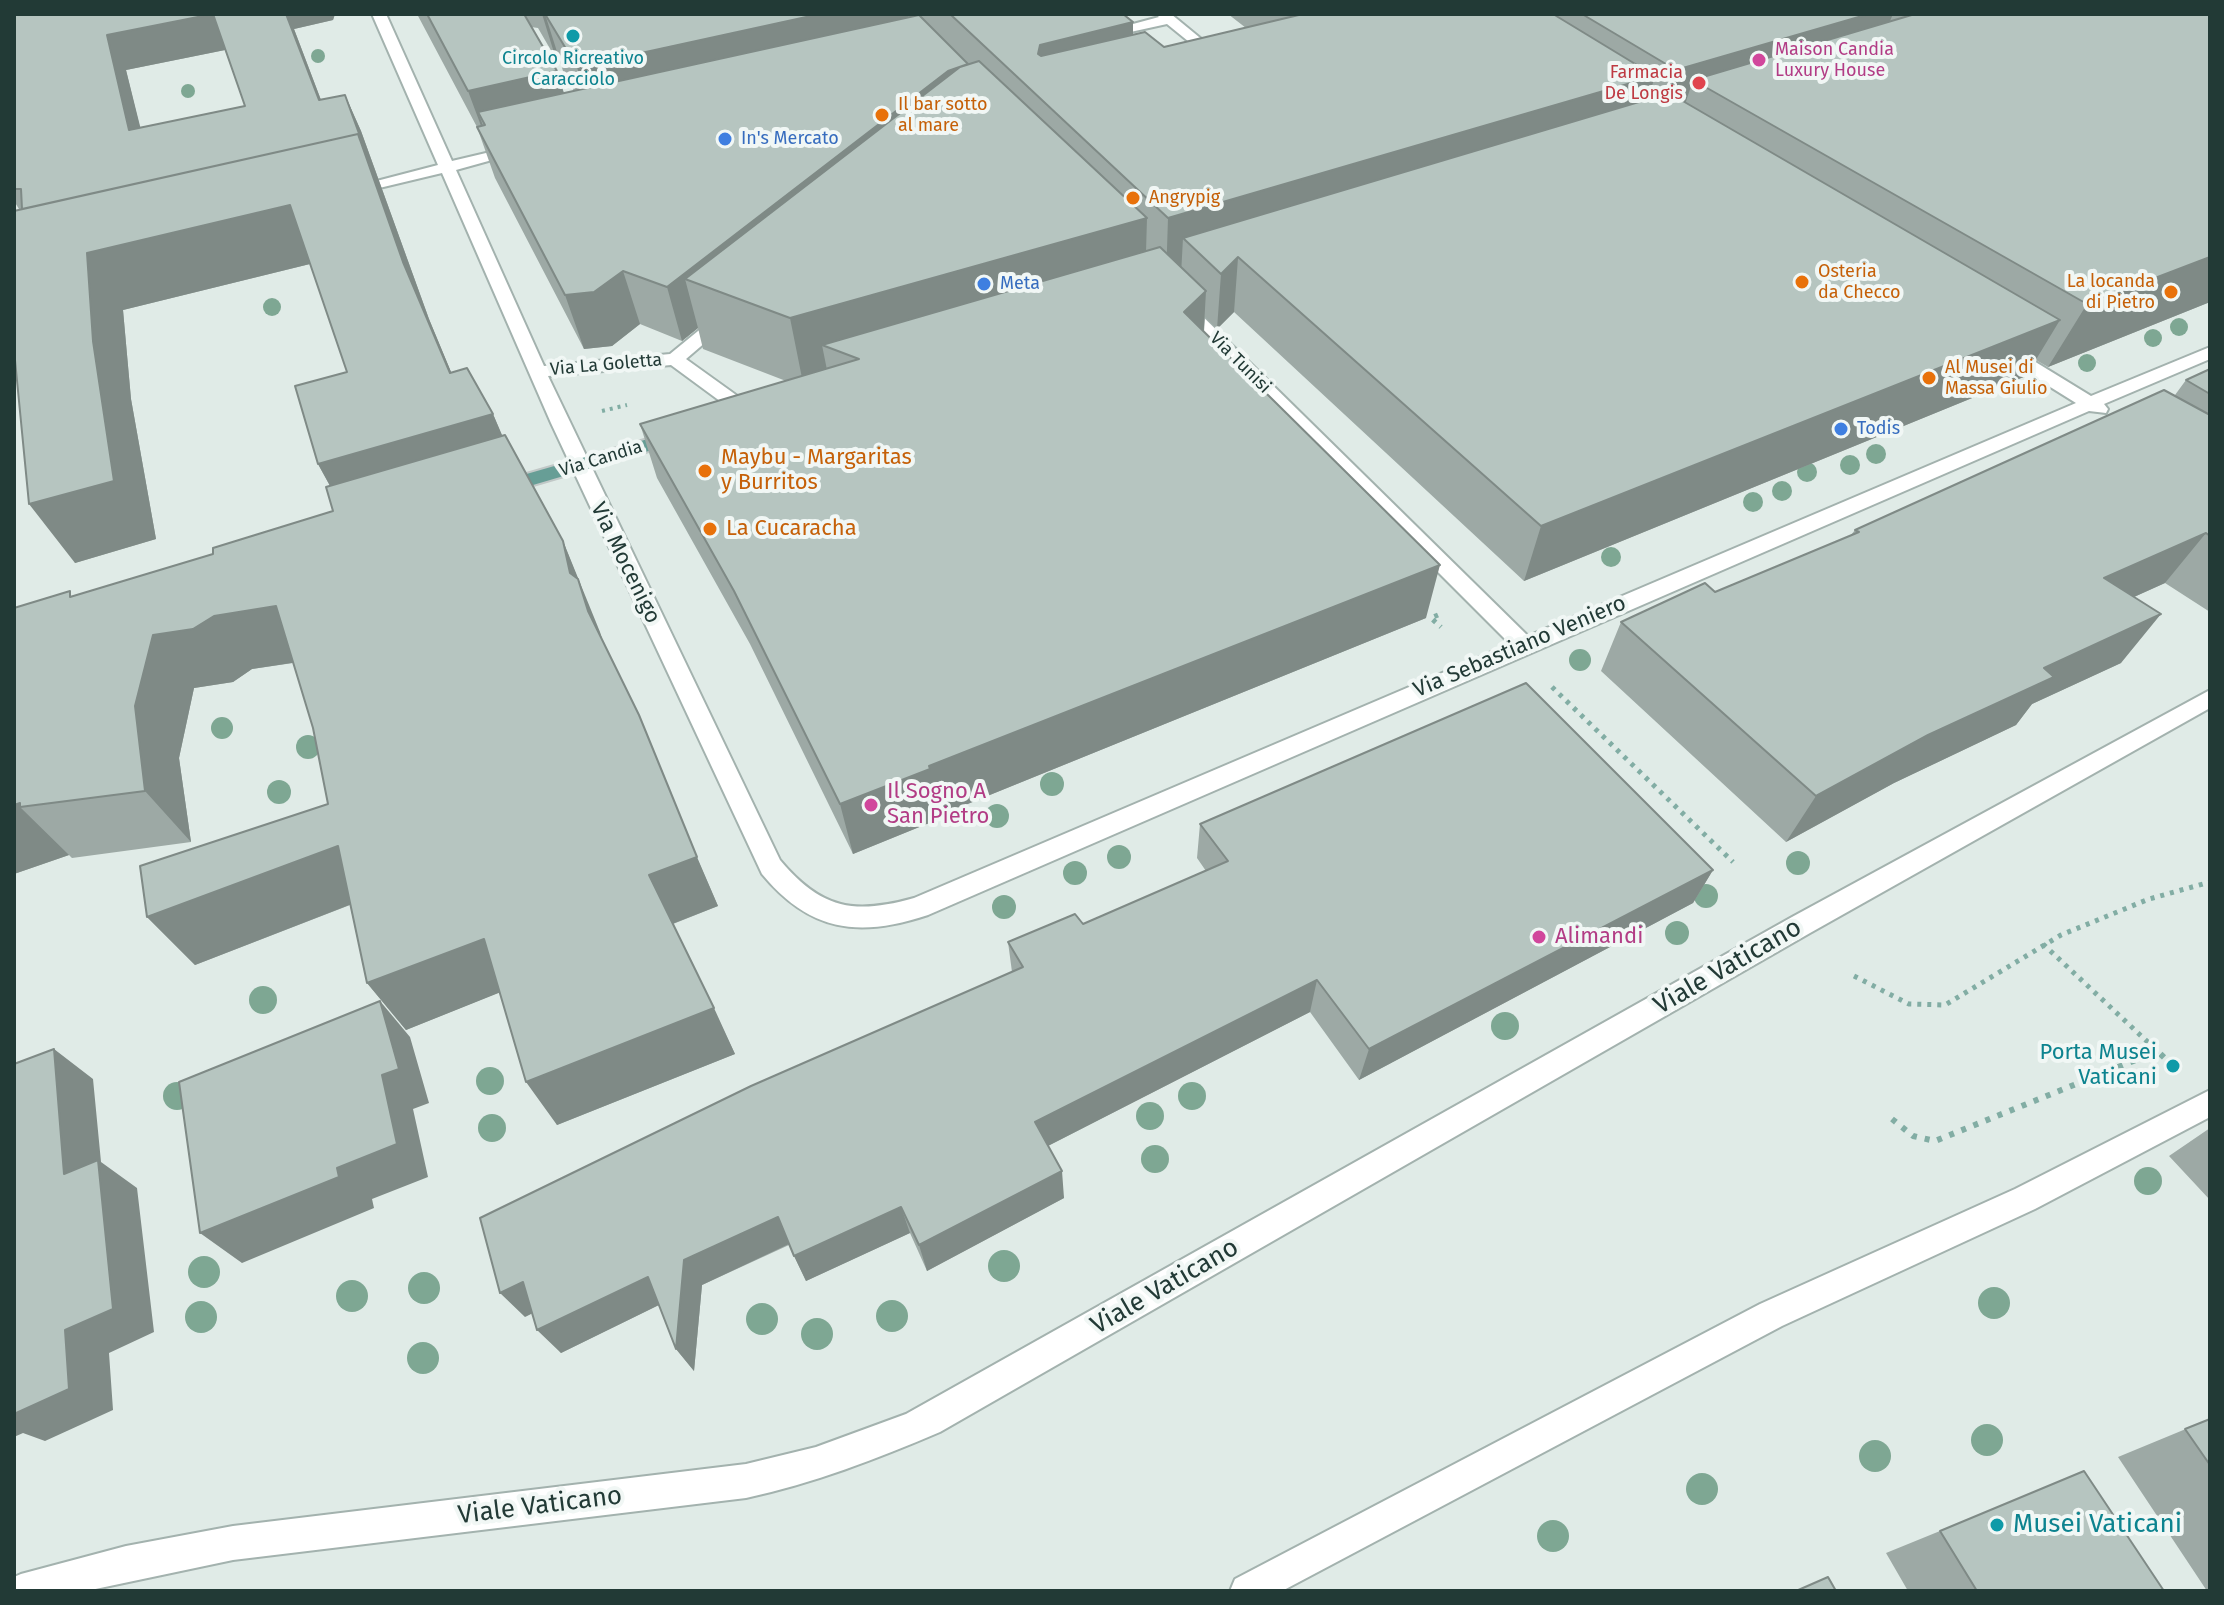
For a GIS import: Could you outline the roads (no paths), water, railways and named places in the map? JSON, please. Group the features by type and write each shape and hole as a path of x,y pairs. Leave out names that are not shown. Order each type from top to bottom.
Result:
{"main road":[{"path":"722,423 758,412"},
{"name":"Via Candia","path":"480,495 693,431"}],"street":[{"name":"Via Mocenigo","path":"379,14 537,372 771,867 794,894 825,914"},
{"path":"1092,33 1166,16 1226,64 1204,70"},
{"path":"329,195 532,148"},
{"name":"Via Tunisi","path":"1171,296 1524,645"},
{"name":"Via La Goletta","path":"537,372 675,359 737,308"},
{"path":"1984,338 2117,420"},
{"name":"Via Sebastiano Veniero","path":"825,914 881,917 919,907 2210,352"},
{"name":"Via La Goletta","path":"675,359 758,412"},
{"name":"Viale Vaticano","path":"21,1591 126,1563 233,1543 746,1481 803,1469 893,1436 943,1413 1801,925 2210,698"},
{"path":"1247,1591 1771,1315 2025,1199 2210,1103"}],"place":[{"name":"Circolo Ricreativo Caracciolo","path":"573,36"},
{"name":"Maison Candia Luxury House","path":"1759,60"},
{"name":"Farmacia De Longis","path":"1699,83"},
{"name":"Il bar sotto al mare","path":"882,115"},
{"name":"In's Mercato","path":"725,139"},
{"name":"Angrypig","path":"1133,198"},
{"name":"Osteria da Checco","path":"1802,282"},
{"name":"Meta","path":"984,284"},
{"name":"La locanda di Pietro","path":"2171,292"},
{"name":"Al Musei di Massa Giulio","path":"1929,378"},
{"name":"Todis","path":"1841,429"},
{"name":"Maybu - Margaritas y Burritos","path":"705,471"},
{"name":"La Cucaracha","path":"710,529"},
{"name":"Il Sogno A San Pietro","path":"871,805"},
{"name":"Alimandi","path":"1539,937"},
{"name":"Porta Musei Vaticani","path":"2173,1066"},
{"name":"Musei Vaticani","path":"1997,1525"}]}
